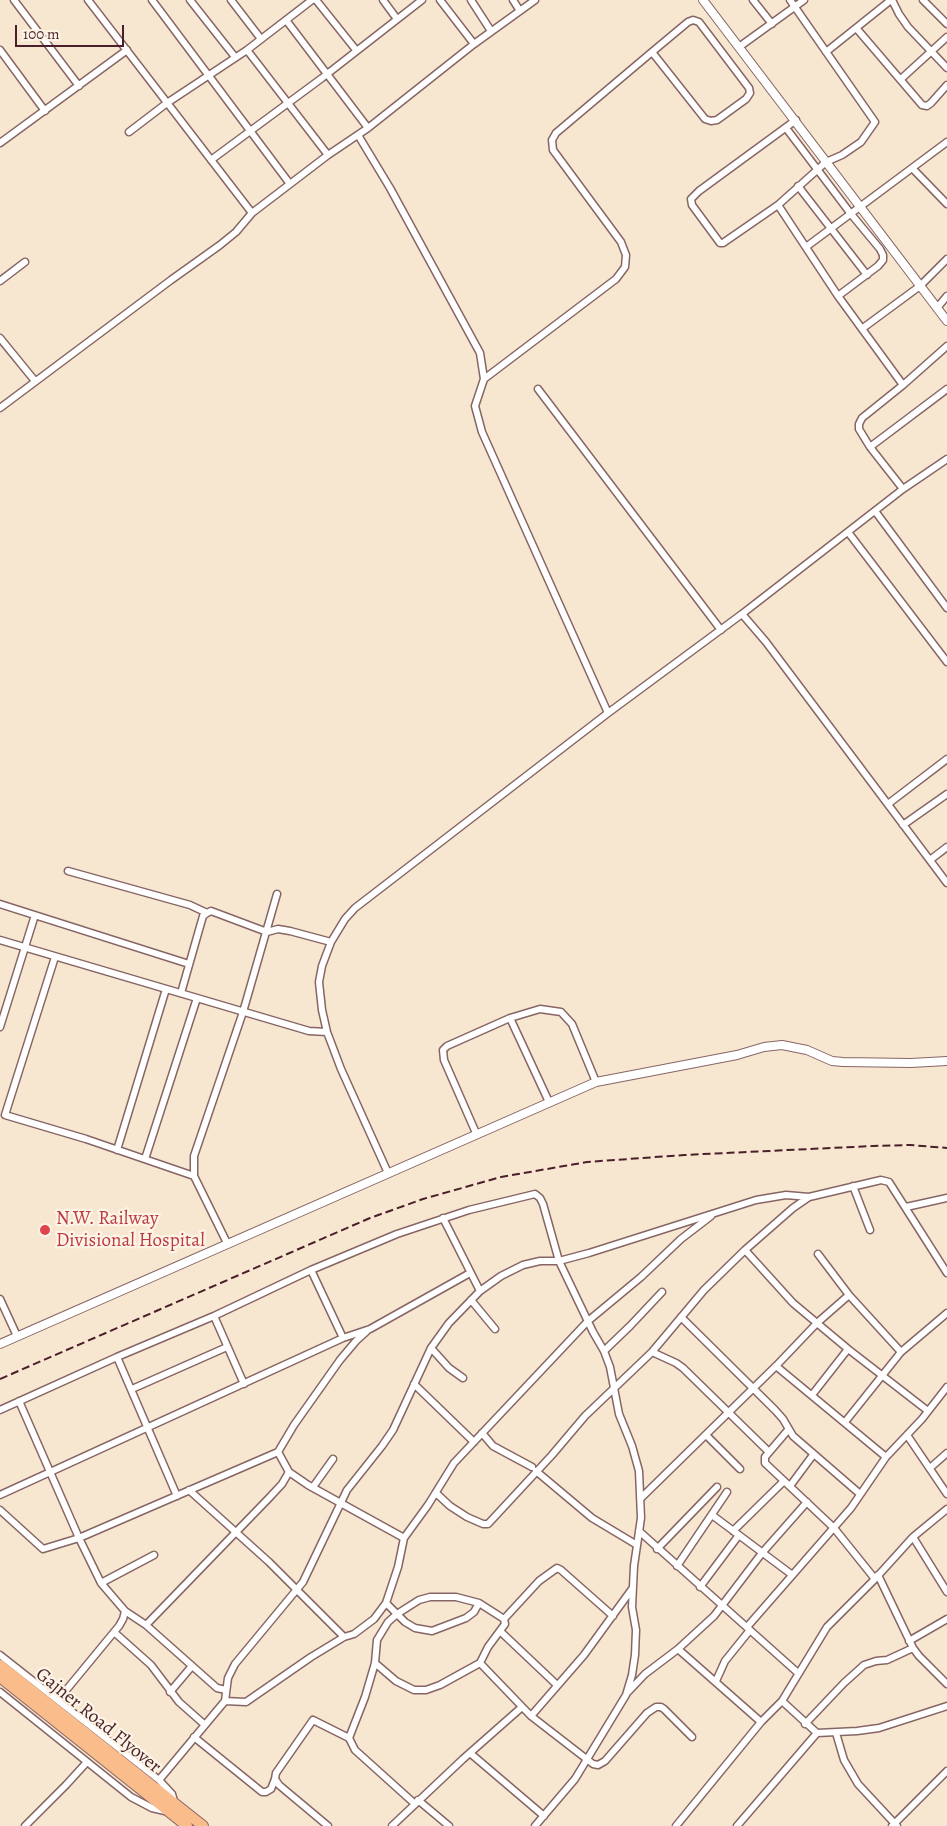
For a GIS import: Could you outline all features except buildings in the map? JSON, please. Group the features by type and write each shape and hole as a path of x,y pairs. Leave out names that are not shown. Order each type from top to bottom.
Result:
{"main road":[{"name":"Gajner Road Flyover","path":"0,1666 158,1798"},
{"name":"Gajner Road Flyover","path":"0,1677 172,1808"},
{"path":"172,1808 187,1826"},
{"path":"172,1808 203,1826"}],"street":[{"path":"14,0 78,86"},
{"path":"88,0 252,213"},
{"path":"152,0 290,184"},
{"path":"190,0 235,57"},
{"path":"231,0 261,38"},
{"path":"130,132 167,103 247,50 312,0"},
{"path":"316,0 356,50"},
{"path":"383,0 397,19"},
{"path":"211,160 422,0"},
{"path":"440,0 474,44"},
{"path":"471,0 491,31"},
{"path":"513,0 520,11"},
{"path":"0,408 220,245 236,232 252,213 328,155 368,128 474,44 535,0"},
{"path":"703,0 947,321"},
{"path":"753,0 772,24"},
{"path":"790,0 875,122 861,142 842,155 826,162 778,204 723,243 720,243 692,205 691,199 699,191 796,120"},
{"path":"739,47 804,0"},
{"path":"826,52 892,0 902,19 947,68"},
{"path":"923,0 947,24"},
{"path":"286,20 368,128"},
{"path":"484,379 616,279 624,268 626,255 621,242 553,150 552,140 556,133 652,52 688,22 693,20 699,22 749,88 750,93 746,99 717,120 705,119 652,52"},
{"path":"857,29 922,105 926,106 931,103 947,86"},
{"path":"901,79 947,37"},
{"path":"0,50 45,111"},
{"path":"0,143 127,50"},
{"path":"247,50 328,155"},
{"path":"786,128 883,255 883,260 878,266 838,296"},
{"path":"358,135 390,188 477,347 484,379 475,406 482,432 608,714"},
{"path":"806,247 947,142"},
{"path":"913,169 947,204"},
{"path":"798,186 867,275"},
{"path":"778,204 838,296 863,328 903,386"},
{"path":"863,328 920,286 947,259"},
{"path":"0,281 25,262"},
{"path":"937,308 947,296"},
{"path":"0,338 35,381"},
{"path":"903,489 870,447 859,424 862,418 903,386 947,346"},
{"path":"870,447 947,388"},
{"path":"538,389 721,630"},
{"path":"388,1173 341,1069 327,1032 322,1010 319,982 322,966 331,942 345,919 355,908 608,714 742,614 903,489 947,459"},
{"path":"874,511 947,608"},
{"path":"848,532 947,662"},
{"path":"742,614 766,642 930,860 944,875 947,883"},
{"path":"888,804 947,759"},
{"path":"903,825 947,794"},
{"path":"930,860 947,847"},
{"path":"68,871 190,905 206,913 211,912 267,932 278,929 331,942"},
{"path":"227,1243 194,1176 194,1164 197,1144 242,1012 267,932 276,894"},
{"path":"0,904 189,964"},
{"path":"181,993 203,916 206,913"},
{"path":"0,1027 35,915"},
{"path":"0,940 309,1031 327,1032"},
{"path":"54,957 3,1116 118,1150 194,1176"},
{"path":"118,1150 166,989"},
{"path":"145,1159 197,998"},
{"path":"476,1133 444,1060 443,1050 447,1046 510,1018 540,1009 561,1012 572,1024 596,1082"},
{"path":"510,1018 548,1102"},
{"path":"0,1344 476,1133 596,1082 737,1055 764,1047 782,1046 807,1050 826,1059 844,1062 911,1063 947,1061"},
{"path":"159,1780 225,1701 228,1678 235,1664 298,1589 347,1490 393,1430 431,1348 449,1323 471,1300 501,1276 523,1265 540,1261 559,1261 598,1251 740,1204 771,1196 808,1197 881,1180 889,1182 947,1273"},
{"path":"853,1186 870,1230"},
{"path":"0,1410 117,1356 214,1316 311,1270 397,1234 443,1218 535,1194 543,1204 559,1261 604,1351 610,1367 619,1414 632,1446 639,1471 641,1518 638,1531 632,1607 636,1630 635,1655 626,1695"},
{"path":"436,1493 450,1506 467,1517 483,1524 488,1524 534,1469 613,1388 632,1373 652,1352 704,1290 745,1250 808,1197"},
{"path":"906,1207 947,1198"},
{"path":"225,1701 246,1702 344,1637 354,1634 374,1619 386,1603 398,1567 404,1538 436,1493 446,1473 588,1321 716,1212"},
{"path":"443,1218 480,1291"},
{"path":"745,1250 793,1303 848,1349 928,1411"},
{"path":"818,1254 850,1295 901,1352"},
{"path":"311,1270 343,1338"},
{"path":"0,1510 43,1549 79,1538 278,1452 298,1418 356,1341 370,1329 470,1272"},
{"path":"604,1351 662,1292"},
{"path":"641,1498 753,1389 817,1323 850,1295"},
{"path":"0,1299 17,1336"},
{"path":"471,1300 495,1329"},
{"path":"845,1422 901,1352 947,1313"},
{"path":"214,1316 244,1384"},
{"path":"681,1317 783,1419 788,1430 813,1455 860,1494"},
{"path":"0,1495 343,1338 370,1329"},
{"path":"132,1389 227,1347"},
{"path":"431,1348 450,1368 463,1378"},
{"path":"812,1395 848,1349"},
{"path":"652,1352 683,1368 769,1452"},
{"path":"117,1356 177,1496"},
{"path":"776,1366 886,1456"},
{"path":"414,1384 474,1442"},
{"path":"716,1681 725,1661 748,1628 791,1574 851,1508 886,1456 928,1411 947,1386"},
{"path":"19,1401 79,1538 101,1583 125,1611 146,1625 217,1688 226,1690"},
{"path":"788,1430 765,1457 765,1464 834,1528 877,1577 912,1648 947,1684"},
{"path":"482,1433 493,1446 534,1469 592,1518 609,1530 637,1545"},
{"path":"706,1434 740,1469"},
{"path":"907,1435 947,1494"},
{"path":"278,1452 289,1472 313,1488 404,1538"},
{"path":"930,1468 947,1452"},
{"path":"790,1486 813,1455"},
{"path":"313,1488 334,1458"},
{"path":"146,1625 282,1484 289,1472"},
{"path":"700,1586 736,1533 784,1481"},
{"path":"657,1549 717,1486"},
{"path":"189,1490 298,1589 344,1637"},
{"path":"677,1566 727,1492"},
{"path":"536,1826 575,1779 626,1695 653,1667 678,1649 723,1605 762,1553 807,1502"},
{"path":"676,1826 761,1722 782,1701 827,1627 877,1577 913,1537 947,1509"},
{"path":"712,1514 791,1574"},
{"path":"638,1531 798,1673"},
{"path":"913,1537 947,1592"},
{"path":"101,1583 154,1555"},
{"path":"504,1619 539,1582 557,1568 613,1616"},
{"path":"531,1716 584,1655 633,1588"},
{"path":"349,1738 365,1697 375,1663 375,1649 378,1640 388,1622 397,1614 423,1598 456,1597 479,1603 504,1619 506,1624 488,1647 480,1663 426,1690 414,1690 396,1681 375,1663"},
{"path":"386,1603 416,1628 432,1632 466,1618 474,1612 479,1603"},
{"path":"58,1700 124,1619 125,1611"},
{"path":"909,1641 947,1620"},
{"path":"114,1632 151,1666 170,1692 205,1725"},
{"path":"501,1632 557,1685"},
{"path":"805,1724 864,1665 895,1657 912,1648"},
{"path":"678,1649 761,1722"},
{"path":"0,1655 159,1780 172,1794 172,1808 152,1808 131,1797 0,1692"},
{"path":"480,1663 531,1716 586,1760 598,1765 605,1761 647,1713 656,1707 664,1709 692,1736"},
{"path":"170,1692 192,1666"},
{"path":"782,1701 817,1733 836,1733 879,1728 947,1706"},
{"path":"392,1826 522,1707"},
{"path":"194,1737 262,1792 266,1792 271,1788 281,1764 313,1720 349,1738 355,1750 449,1826"},
{"path":"737,1826 817,1733"},
{"path":"836,1733 844,1760 852,1775 866,1794 894,1825 947,1771"},
{"path":"470,1753 544,1816"},
{"path":"25,1826 87,1762"},
{"path":"275,1779 279,1785 328,1826"}],"railway":[{"path":"0,1379 370,1218 423,1199 501,1177 587,1162 684,1155 910,1145 947,1148"}],"place":[{"name":"N.W. Railway Divisional Hospital","path":"45,1230"}]}
